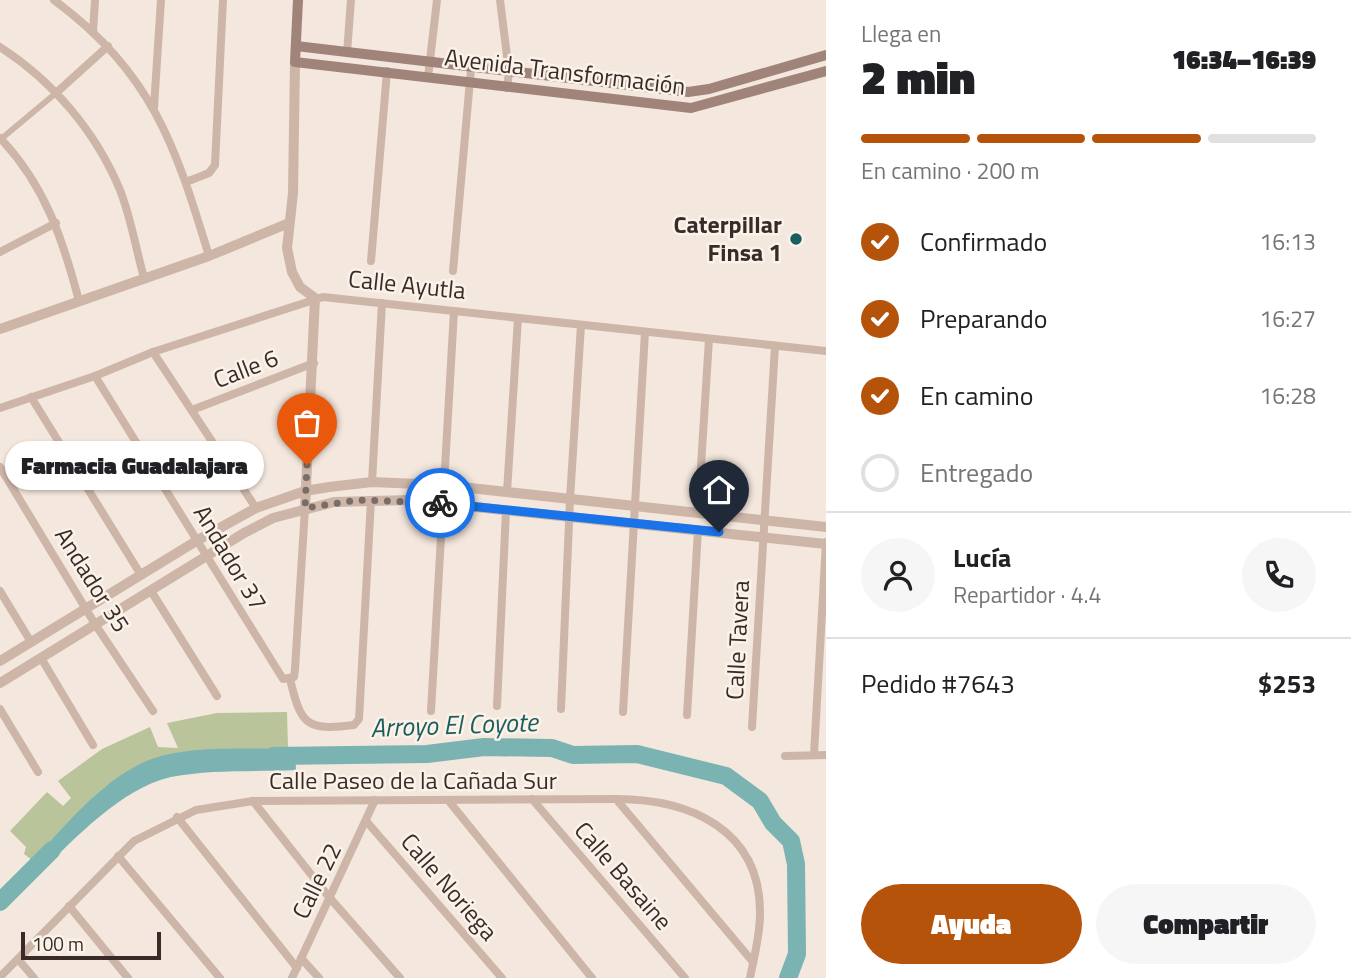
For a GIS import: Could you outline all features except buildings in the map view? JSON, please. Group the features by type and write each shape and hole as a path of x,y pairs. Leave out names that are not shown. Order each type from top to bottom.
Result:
{"main road":[{"path":"295,62 299,0"},
{"name":"Avenida Transformación","path":"296,46 471,69 688,92 739,81 826,55"},
{"name":"Avenida Transformación","path":"295,62 691,108 743,96 826,71"},
{"path":"537,76 539,92"},
{"path":"563,94 565,79"},
{"path":"739,81 743,96"},
{"path":"597,99 599,83"}],"street":[{"path":"54,0 108,47 154,107 186,182 209,256"},
{"path":"93,32 95,0"},
{"path":"154,107 161,0"},
{"path":"186,182 209,173 215,165 223,0"},
{"path":"347,53 351,0"},
{"path":"428,77 436,0"},
{"path":"500,0 509,72 507,88"},
{"path":"0,47 56,93 88,131 121,192 144,278"},
{"path":"79,301 56,223 28,172 0,139 108,47"},
{"path":"295,62 293,193 287,248 292,272 300,287 315,298 314,363 292,678 301,716 308,723 333,728 354,725 361,709 371,500"},
{"path":"453,271 471,69"},
{"path":"370,261 387,71"},
{"path":"0,252 56,223"},
{"path":"0,329 209,256 289,223"},
{"name":"Calle Ayutla","path":"0,408 95,376 153,352 315,298 826,351"},
{"path":"372,482 382,303"},
{"path":"431,711 454,311"},
{"path":"507,492 518,318"},
{"path":"561,709 581,325"},
{"path":"623,712 645,332"},
{"path":"698,513 709,339"},
{"name":"Calle Tavera","path":"752,727 775,346"},
{"path":"153,352 256,508"},
{"name":"Calle 6","path":"192,410 314,363"},
{"name":"Andador 37","path":"95,376 198,540 277,673 292,678"},
{"path":"31,397 141,575"},
{"name":"Andador 35","path":"0,467 95,624 153,711"},
{"path":"0,661 198,540 256,508 305,491 372,482 443,485 826,527"},
{"path":"0,683 206,556 273,518 305,508 371,500 442,503 826,543 814,754"},
{"path":"497,706 506,510"},
{"path":"687,715 698,530"},
{"path":"151,591 217,696"},
{"path":"0,592 31,642"},
{"path":"41,658 93,745"},
{"path":"0,709 38,772"},
{"path":"785,756 826,755"},
{"name":"Calle Basaine","path":"532,799 685,978"},
{"path":"616,799 753,962"},
{"name":"Calle Paseo de la Cañada Sur","path":"0,977 134,841 177,817 196,810 253,801 616,799 659,800 687,808 704,815 727,833 749,865 758,896 760,932 750,978"},
{"name":"Calle 22","path":"292,978 375,800"},
{"path":"448,800 592,978"},
{"path":"253,801 329,897 400,978"},
{"path":"177,817 297,968"},
{"name":"Calle Noriega","path":"367,822 502,978"},
{"path":"118,856 220,978"},
{"path":"69,906 128,978"},
{"path":"301,958 318,978"},
{"path":"18,959 34,978"}],"green space":[{"path":"287,712 288,748 180,752 105,787 32,860 24,854 26,847 10,831 47,792 63,806 71,798 58,781 102,749 150,727 158,747 178,748 167,723 217,713"}],"water":[{"path":"295,748 296,770 202,773 171,777 153,783 100,816 41,872 30,862 71,819 115,779 149,760 201,750"}],"waterway":[{"name":"Arroyo El Coyote","path":"273,756 427,754 484,747 552,748 573,755 637,754 726,776 760,801 773,823 791,841 796,864 797,954 788,978"},
{"name":"Arroyo El Coyote","path":"0,902 52,850"}],"way so far":[{"path":"307,465 305,508 358,500 440,503"}],"place":[{"name":"Caterpillar Finsa 1","path":"796,239"},
{"name":"Farmacia Guadalajara","path":"307,465"}],"route":[{"path":"440,503 719,532"}]}
